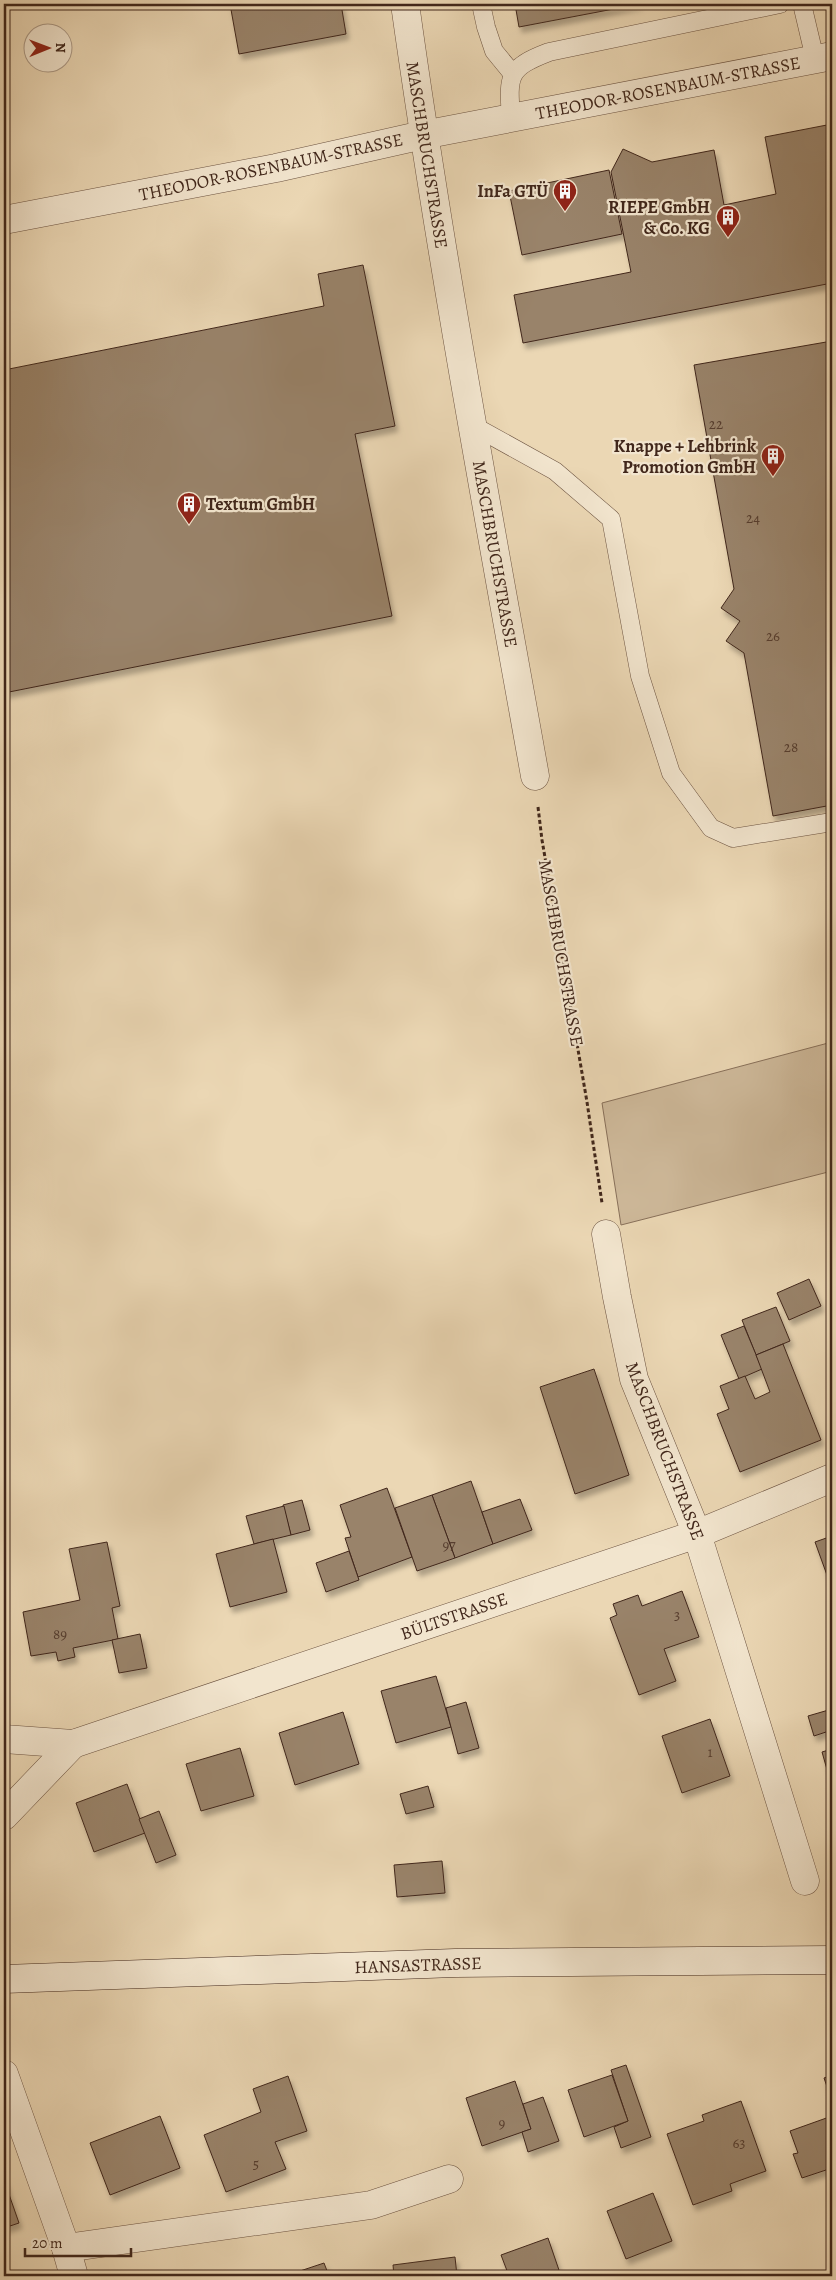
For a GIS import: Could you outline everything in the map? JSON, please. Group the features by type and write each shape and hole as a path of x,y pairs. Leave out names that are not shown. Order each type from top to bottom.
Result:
{"street":[{"name":"MASCHBRUCHSTRASSE","path":"404,4 423,135 472,425 535,776"},
{"name":"THEODOR-ROSENBAUM-STRASSE","path":"4,220 276,168 423,135 824,58"},
{"name":"MASCHBRUCHSTRASSE","path":"606,1234 634,1379 698,1534 805,1881"},
{"name":"BÜLTSTRASSE","path":"4,1739 73,1744 698,1534 832,1478"},
{"name":"BÜLTSTRASSE","path":"4,1816 73,1744"},
{"name":"HANSASTRASSE","path":"4,1979 456,1963 832,1960"},
{"path":"4,2074 66,2248 74,2276"},
{"path":"66,2248 371,2205 449,2179"}],"lane":[{"path":"481,4 494,51 512,74"},
{"path":"511,118 509,94 512,74 525,61 549,52 780,4"},
{"path":"802,4 824,58"},
{"path":"472,425 555,471 611,519 640,676 670,773 711,828 733,838 832,822"}],"path":[{"name":"MASCHBRUCHSTRASSE","path":"535,776 542,840 587,1102 606,1234"}],"shaded area":[{"path":"832,1042 832,1171 621,1225 602,1103"}],"building":[{"path":"230,4 341,4 346,34 239,54"},
{"path":"515,4 640,4 519,27"},
{"name":"RIEPE GmbH & Co. KG","path":"832,124 832,283 523,343 514,295 631,272 611,172 623,149 652,162 714,150 724,205 776,194 765,137"},
{"name":"InFa GTÜ","path":"609,170 622,234 522,255 509,191"},
{"name":"Textum GmbH","path":"363,265 395,426 355,434 392,616 4,693 4,370 324,306 318,274"},
{"name":"Knappe + Lehbrink Promotion GmbH","path":"832,341 832,805 773,816 744,653 726,641 740,621 721,608 734,589 694,365"},
{"path":"809,1279 821,1306 789,1320 777,1293"},
{"path":"776,1307 790,1341 756,1355 742,1320"},
{"path":"744,1326 762,1369 739,1379 721,1335"},
{"path":"783,1344 821,1440 740,1472 717,1414 729,1409 720,1386 745,1376 755,1399 770,1392 756,1355"},
{"path":"594,1369 629,1475 575,1494 540,1387"},
{"path":"471,1481 493,1544 455,1558 432,1495"},
{"path":"387,1488 412,1557 358,1577 345,1538 351,1537 340,1505"},
{"path":"432,1495 455,1558 417,1571 395,1508"},
{"path":"520,1499 532,1530 493,1544 482,1512"},
{"path":"302,1500 310,1530 291,1535 283,1505"},
{"path":"284,1506 291,1535 254,1544 246,1516"},
{"path":"832,1536 832,1589 815,1542"},
{"path":"273,1539 287,1592 230,1607 216,1554"},
{"path":"107,1542 120,1606 112,1608 118,1639 73,1648 75,1657 58,1661 56,1652 31,1656 23,1612 80,1600 69,1549"},
{"path":"349,1551 359,1580 326,1592 316,1563"},
{"path":"682,1591 699,1637 664,1649 676,1681 639,1695 610,1618 617,1615 613,1604 638,1595 642,1606"},
{"path":"140,1634 147,1668 119,1673 112,1640"},
{"path":"436,1676 451,1727 396,1743 381,1691"},
{"path":"466,1702 479,1748 458,1754 446,1708"},
{"path":"832,1709 832,1730 814,1736 808,1716"},
{"path":"343,1712 359,1764 295,1785 279,1733"},
{"path":"710,1719 730,1776 682,1793 662,1736"},
{"path":"240,1748 254,1796 201,1811 186,1764"},
{"path":"832,1749 832,1787 822,1752"},
{"path":"127,1784 145,1833 94,1852 76,1803"},
{"path":"428,1786 434,1807 406,1814 400,1794"},
{"path":"159,1811 176,1855 156,1863 139,1819"},
{"path":"442,1861 445,1893 397,1897 394,1865"},
{"path":"626,2065 651,2137 621,2148 614,2127 628,2121 611,2070"},
{"path":"612,2075 628,2121 584,2137 568,2090"},
{"path":"832,2075 832,2101 824,2078"},
{"path":"288,2076 307,2131 275,2142 286,2169 226,2192 204,2135 261,2112 253,2089"},
{"path":"515,2081 531,2129 482,2146 466,2098"},
{"path":"543,2097 559,2141 528,2152 522,2132 531,2129 523,2104"},
{"path":"741,2101 766,2171 730,2184 732,2191 693,2205 667,2134 704,2121 702,2115"},
{"path":"160,2116 180,2168 110,2195 90,2143"},
{"path":"832,2116 832,2168 802,2178 793,2154 798,2153 790,2131"},
{"path":"4,2180 19,2223 4,2228"},
{"path":"653,2193 672,2241 626,2259 607,2211"},
{"path":"548,2238 561,2276 509,2276 501,2255"},
{"path":"455,2257 457,2276 394,2276 393,2265"},
{"path":"324,2263 329,2276 285,2276"}],"place":[{"name":"InFa GTÜ","path":"565,212"},
{"name":"RIEPE GmbH & Co. KG","path":"728,238"},
{"name":"Knappe + Lehbrink Promotion GmbH","path":"773,477"},
{"name":"Textum GmbH","path":"189,525"}]}
